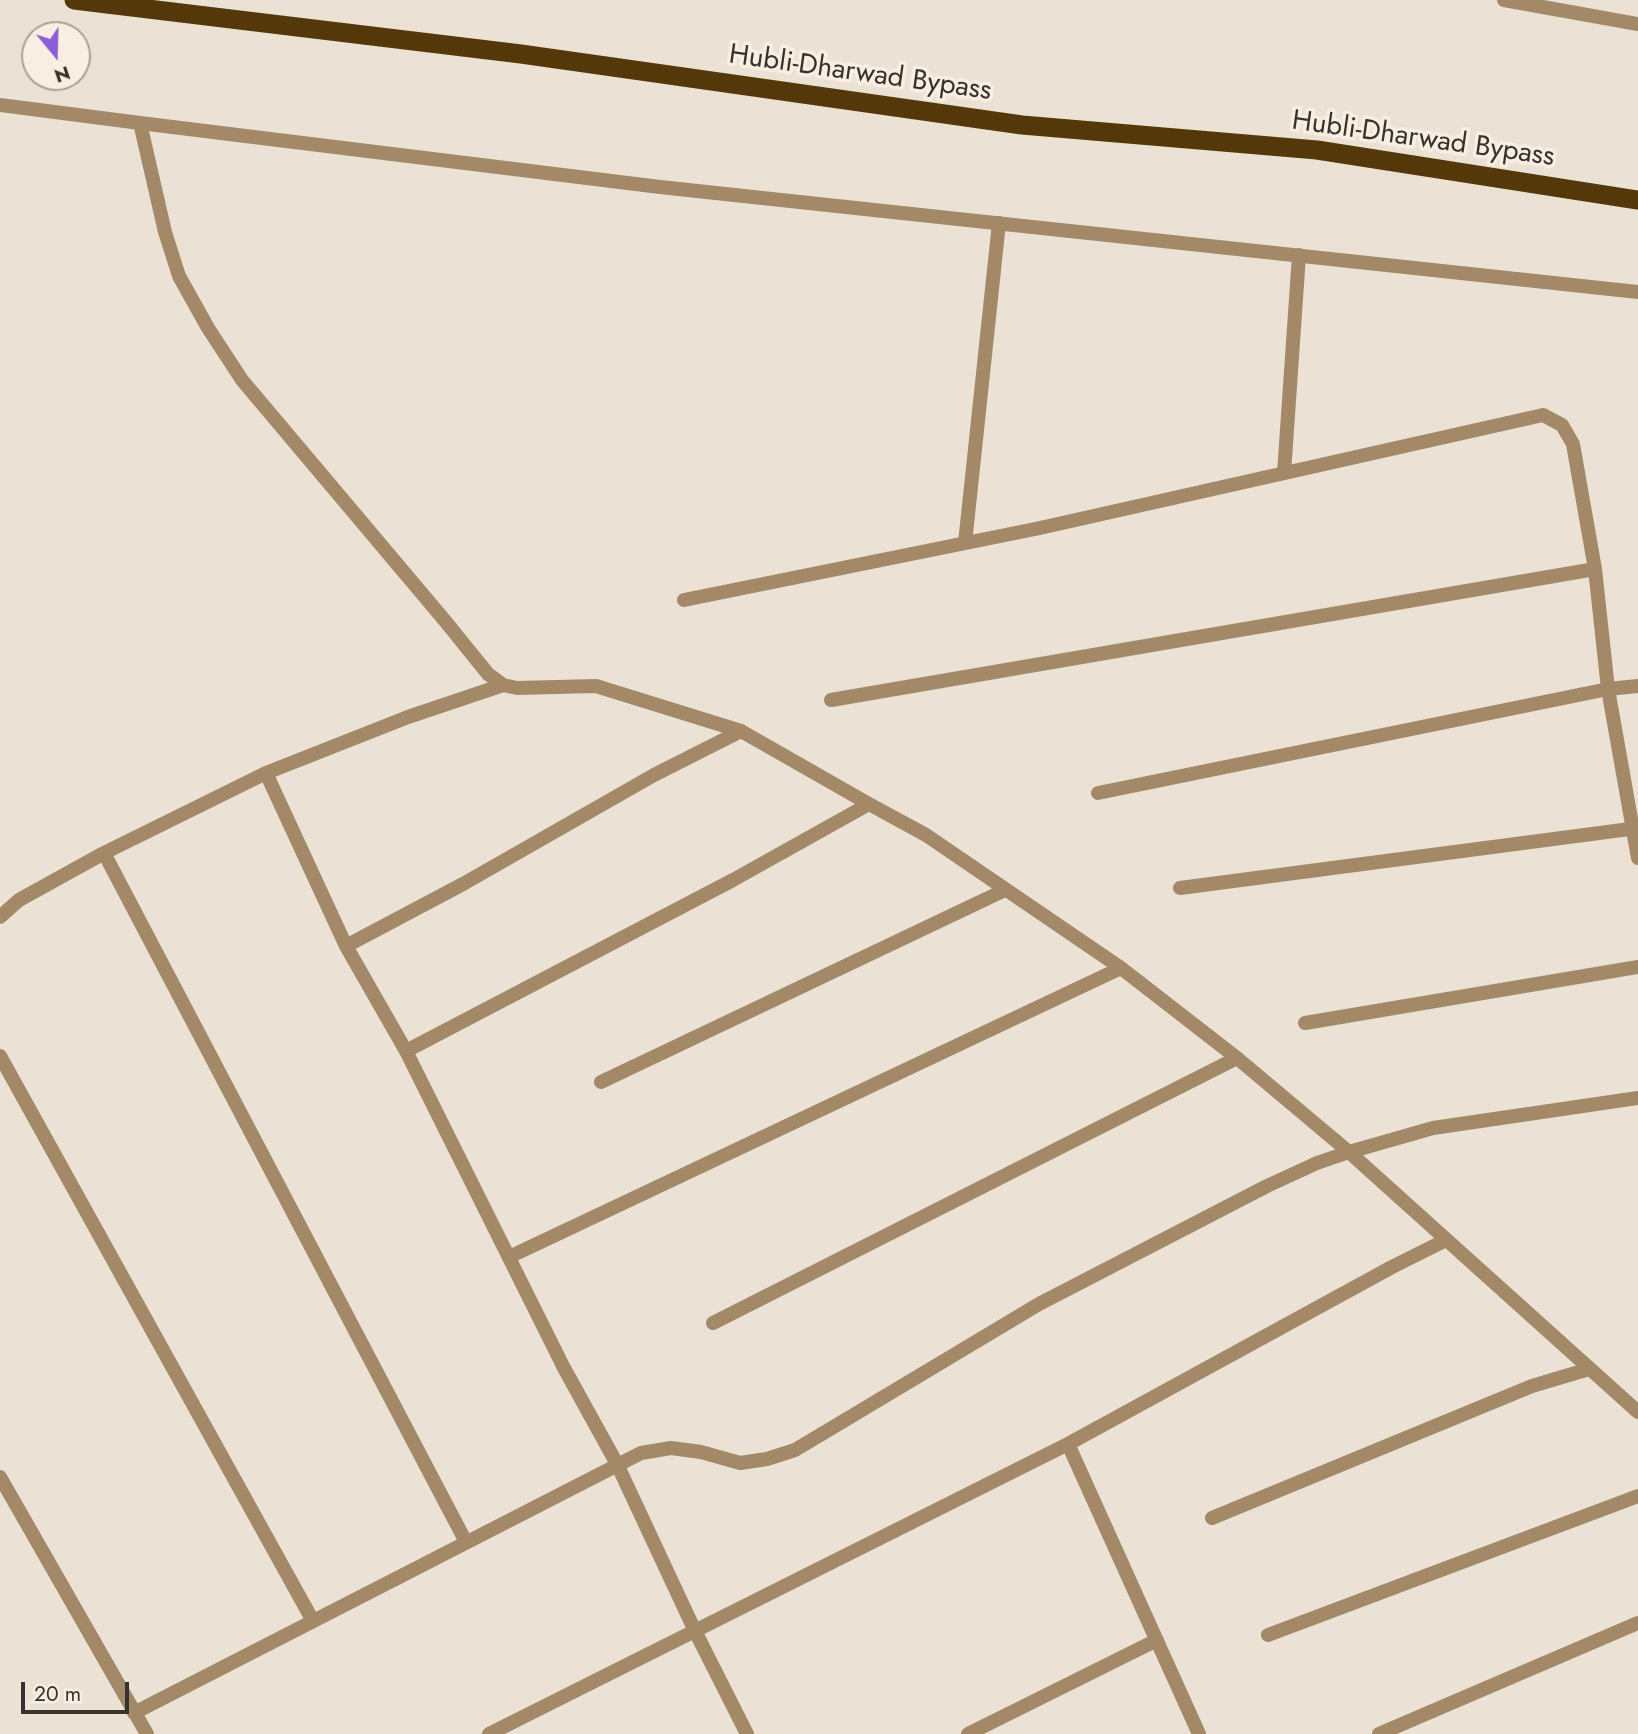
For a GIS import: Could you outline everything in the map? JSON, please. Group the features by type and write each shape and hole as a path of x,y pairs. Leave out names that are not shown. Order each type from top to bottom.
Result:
{"highway":[{"name":"Hubli-Dharwad Bypass","path":"75,0 521,54 1022,125 1317,150 1638,200"}],"street":[{"path":"1504,0 1638,24"},
{"path":"0,105 646,186 1638,292"},
{"path":"140,123 165,232 179,276 208,328 242,380 488,674 503,685 517,688 596,686 741,731 926,835 1121,968 1237,1058 1349,1152 1638,1412"},
{"path":"965,543 999,223"},
{"path":"1284,473 1299,255"},
{"path":"684,600 965,543 1543,415 1562,425 1573,444 1595,569 1608,689 1635,828 1638,858"},
{"path":"831,700 1595,569"},
{"path":"0,917 19,900 104,853 266,774 408,717 503,685"},
{"path":"1098,793 1608,689 1638,686"},
{"path":"346,946 463,884 654,775 741,731"},
{"path":"266,774 346,946 406,1051 564,1368 617,1464 695,1631 747,1734"},
{"path":"406,1051 733,880 869,804"},
{"path":"1180,888 1635,828"},
{"path":"104,853 466,1542"},
{"path":"601,1082 1005,890"},
{"path":"1305,1023 1638,967"},
{"path":"509,1257 1121,968"},
{"path":"0,1056 313,1621"},
{"path":"713,1323 1237,1058"},
{"path":"134,1713 641,1453 671,1448 701,1452 740,1464 794,1450 1039,1304 1267,1185 1317,1163 1433,1128 1638,1098"},
{"path":"489,1734 1068,1444 1446,1240"},
{"path":"1212,1518 1532,1386 1589,1369"},
{"path":"1068,1444 1199,1734"},
{"path":"0,1476 147,1734"},
{"path":"1268,1635 1638,1496"},
{"path":"1379,1734 1638,1623"},
{"path":"968,1734 984,1730 1157,1640"}]}
